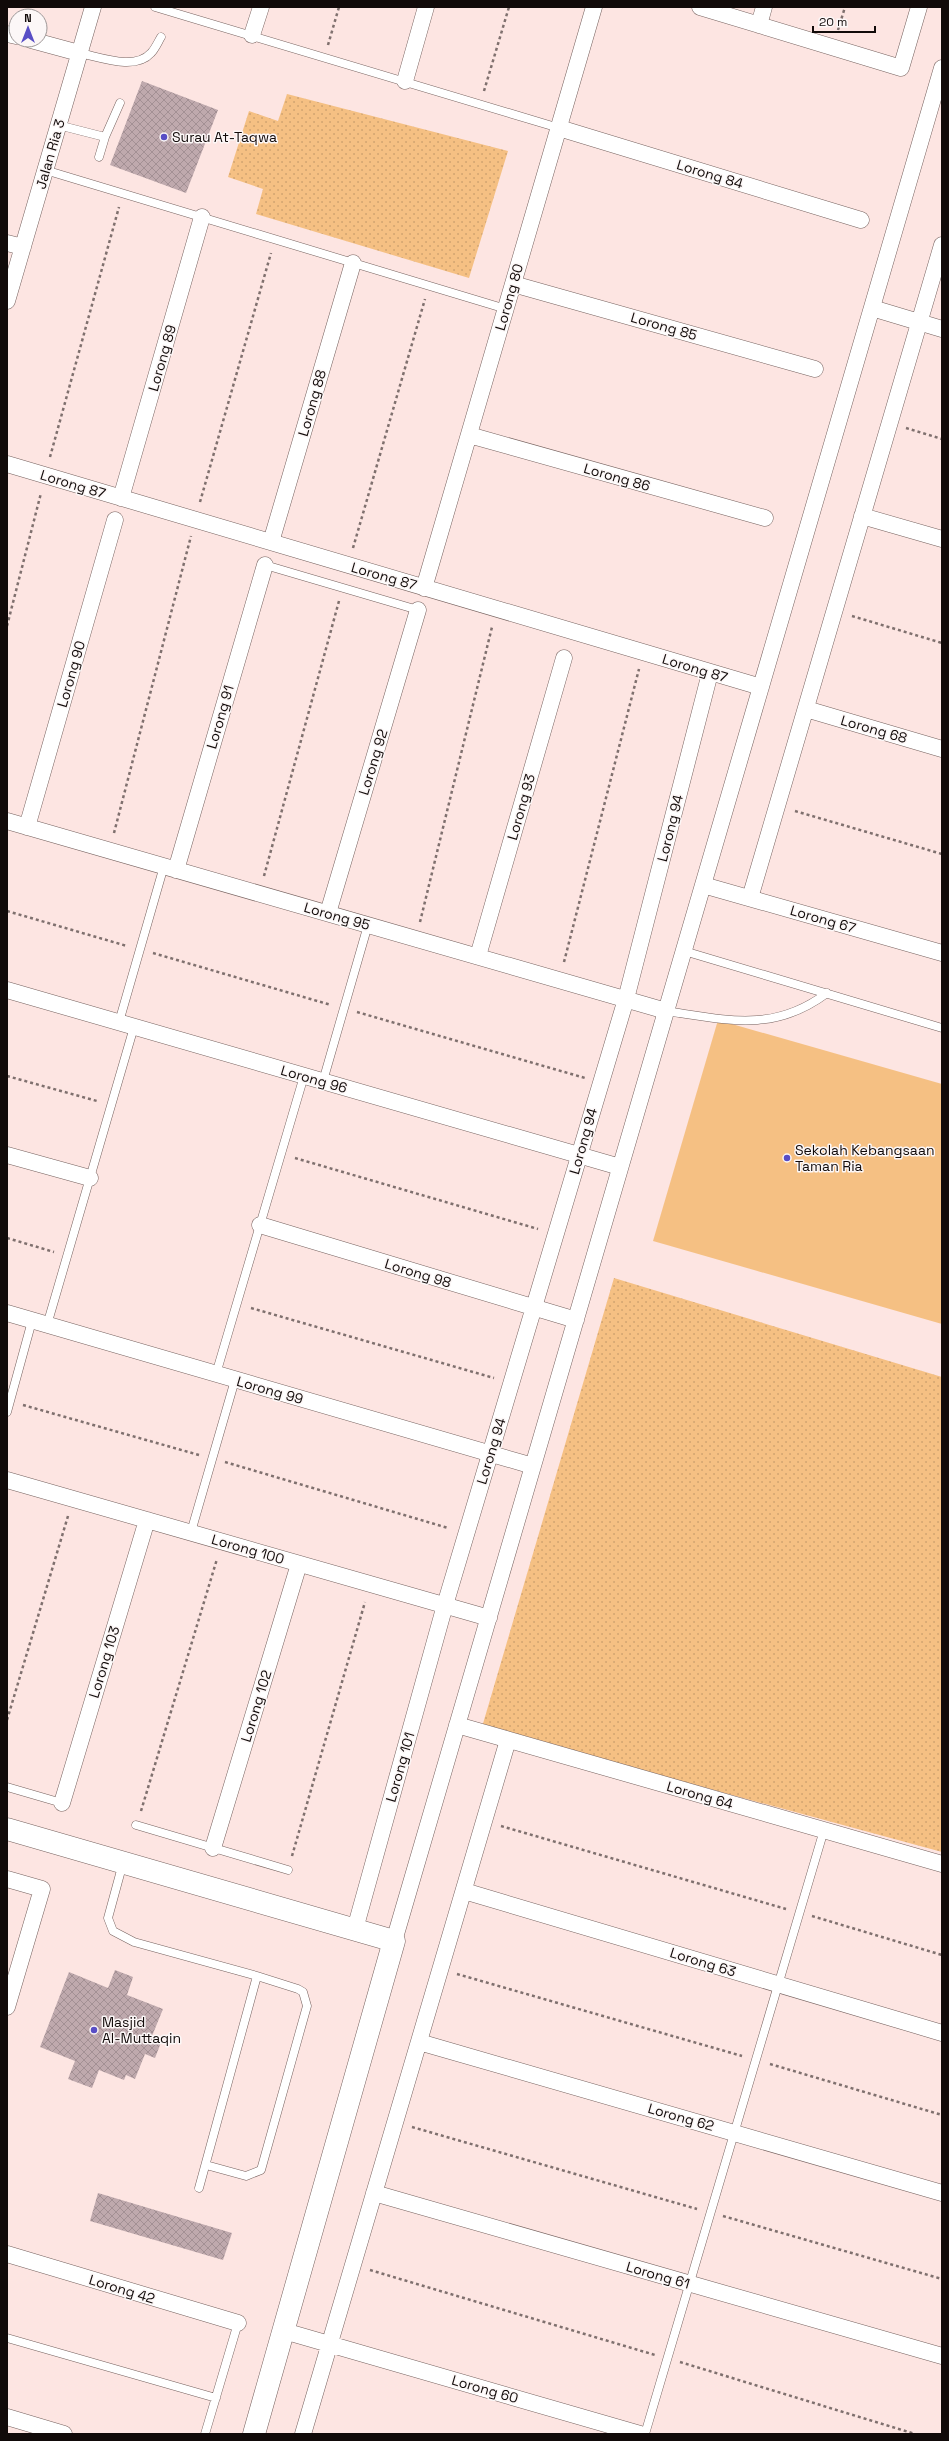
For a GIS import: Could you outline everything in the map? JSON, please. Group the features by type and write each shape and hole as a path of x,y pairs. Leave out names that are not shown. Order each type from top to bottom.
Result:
{"street":[{"name":"Jalan Ria 3","path":"7,301 93,7"},
{"path":"252,35 261,7"},
{"path":"405,80 426,7"},
{"name":"Lorong 80","path":"424,588 594,7"},
{"path":"700,7 902,68 919,7"},
{"path":"759,25 764,7"},
{"path":"48,45 80,53"},
{"path":"254,2434 394,1941 942,68"},
{"name":"Lorong 84","path":"558,128 861,220"},
{"name":"Lorong 89","path":"121,498 202,217"},
{"path":"7,243 23,247"},
{"path":"750,898 942,245"},
{"name":"Lorong 88","path":"271,542 353,263"},
{"name":"Lorong 85","path":"513,284 815,369"},
{"path":"872,308 942,329"},
{"name":"Lorong 86","path":"469,435 765,518"},
{"name":"Lorong 87","path":"7,464 761,687"},
{"path":"862,516 942,540"},
{"name":"Lorong 90","path":"27,827 115,520"},
{"name":"Lorong 91","path":"170,868 265,565"},
{"name":"Lorong 92","path":"328,914 418,610"},
{"name":"Lorong 93","path":"478,956 564,658"},
{"name":"Lorong 94","path":"446,1605 626,999 710,673"},
{"name":"Lorong 68","path":"806,709 942,749"},
{"name":"Lorong 95","path":"7,821 666,1011"},
{"name":"Lorong 67","path":"703,885 942,953"},
{"name":"Lorong 96","path":"7,990 620,1167"},
{"path":"7,1155 90,1178"},
{"name":"Lorong 98","path":"260,1225 576,1320"},
{"name":"Lorong 99","path":"7,1313 533,1466"},
{"name":"Lorong 100","path":"7,1480 489,1618"},
{"name":"Lorong 103","path":"62,1803 147,1520"},
{"name":"Lorong 102","path":"214,1848 299,1564"},
{"name":"Lorong 101","path":"355,1929 446,1605"},
{"name":"Lorong 64","path":"457,1725 942,1864"},
{"path":"303,2434 508,1740"},
{"path":"7,1829 394,1941"},
{"path":"7,1879 42,1889 7,2007"},
{"name":"Lorong 63","path":"464,1890 942,2033"},
{"name":"Lorong 62","path":"419,2042 942,2192"},
{"name":"Lorong 61","path":"374,2193 942,2356"},
{"name":"Lorong 42","path":"7,2254 238,2323"},
{"name":"Lorong 60","path":"284,2331 640,2434"},
{"path":"7,2417 64,2434"}],"lane":[{"path":"155,7 405,80 558,128"},
{"path":"80,53 118,61 141,60 151,53 161,37"},
{"path":"99,157 105,138 120,103"},
{"path":"58,125 105,138"},
{"path":"45,170 506,309"},
{"path":"265,565 418,610"},
{"path":"119,1022 140,950 170,868"},
{"path":"323,1081 368,925"},
{"path":"684,951 942,1028"},
{"path":"666,1011 737,1020 764,1020 789,1016 812,1005 827,993"},
{"path":"7,1412 67,1256 134,1027"},
{"path":"216,1374 304,1076"},
{"path":"191,1532 236,1380"},
{"path":"7,1787 62,1803"},
{"path":"136,1825 288,1870"},
{"path":"645,2434 690,2284 733,2132 824,1830"},
{"path":"123,1862 108,1918 114,1931 134,1942 258,1976 298,1989 303,1992 307,2006 261,2170 246,2176 206,2165"},
{"path":"199,2188 258,1976"},
{"path":"205,2434 238,2323"},
{"path":"7,2338 216,2398"}],"path":[{"path":"324,56 339,7"},
{"path":"480,104 509,7"},
{"path":"833,46 844,7"},
{"path":"7,626 45,475 122,193"},
{"path":"110,851 195,520 275,239"},
{"path":"890,424 942,439"},
{"path":"416,939 497,609"},
{"path":"834,611 942,644"},
{"path":"559,980 643,653"},
{"path":"777,806 942,854"},
{"path":"7,911 600,1083"},
{"path":"7,1076 111,1105"},
{"path":"281,1154 556,1234"},
{"path":"7,1238 67,1256"},
{"path":"237,1304 511,1383"},
{"path":"10,1401 467,1533"},
{"path":"7,1720 73,1499"},
{"path":"136,1825 222,1542"},
{"path":"288,1870 370,1584"},
{"path":"484,1821 942,1955"},
{"path":"441,1969 942,2115"},
{"path":"395,2122 942,2279"},
{"path":"353,2266 667,2358 915,2434"}],"shaded area":[{"path":"287,94 508,151 469,278 256,214 263,189 228,177 249,111 278,121"},
{"name":"Sekolah Kebangsaan Taman Ria","path":"718,1020 942,1084 942,1324 653,1241"},
{"path":"614,1278 942,1377 942,1852 482,1727"}],"building":[{"name":"Surau At-Taqwa","path":"142,81 218,110 186,193 110,165"},
{"name":"Masjid Al-Muttaqin","path":"115,1970 133,1977 127,1995 163,2009 152,2036 162,2040 155,2058 145,2054 135,2079 126,2075 124,2080 99,2070 92,2088 68,2079 75,2061 40,2047 69,1972 108,1988"},
{"path":"98,2193 232,2233 223,2260 90,2221"}],"place":[{"name":"Surau At-Taqwa","path":"164,137"},
{"name":"Sekolah Kebangsaan Taman Ria","path":"787,1158"},
{"name":"Masjid Al-Muttaqin","path":"94,2030"}]}
